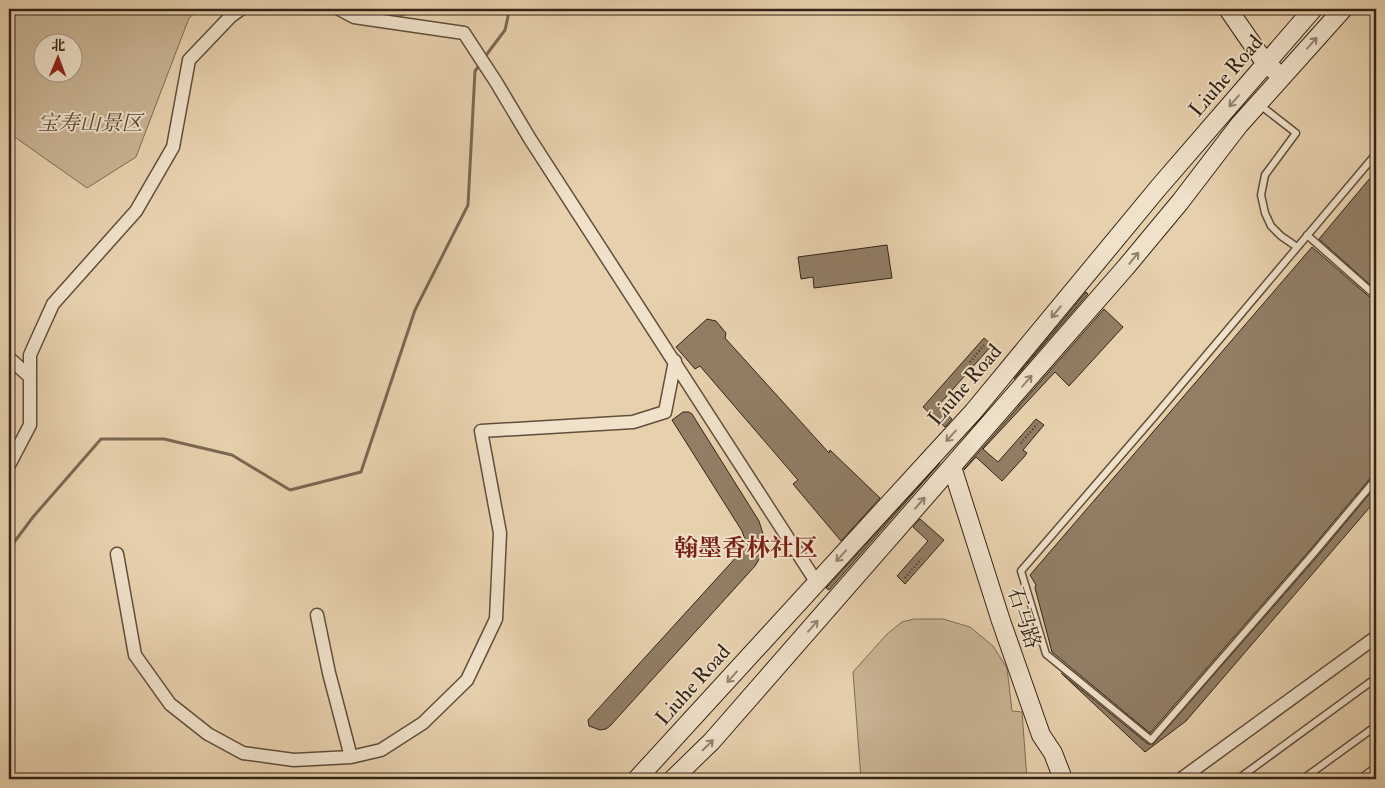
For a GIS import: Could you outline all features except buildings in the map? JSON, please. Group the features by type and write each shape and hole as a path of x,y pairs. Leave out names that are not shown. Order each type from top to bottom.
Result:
{"main road":[{"path":"1228,9 1266,64 1282,77"},
{"name":"Liuhe Road","path":"637,779 973,412 1159,187 1313,9"},
{"name":"Liuhe Road","path":"673,779 712,741 952,467 1126,267 1180,202 1239,125 1343,9"},
{"name":"石马路","path":"952,467 1001,621 1041,735 1053,753 1063,779"}],"street":[{"path":"9,465 30,425 30,354 52,304 136,210 173,147 189,60 231,16 241,9"},
{"path":"339,9 354,17 464,33 530,139 818,583"},
{"path":"9,358 30,377"},
{"path":"117,554 135,655 170,704 208,734 244,754 294,760 351,757 381,750 423,723 467,680 496,619 500,533 481,431 633,422 665,412 675,362"},
{"path":"317,615 329,673 351,757"},
{"path":"1188,777 1376,637"}],"lane":[{"path":"1258,104 1296,134 1265,175 1261,195 1265,213 1271,226 1296,247"},
{"path":"1376,154 1021,571 1046,654 1151,740 1376,479"},
{"path":"1307,235 1376,296"},
{"path":"1238,779 1376,678"},
{"path":"1303,779 1376,726"},
{"path":"1360,779 1376,767"}],"path":[{"path":"970,362 985,344"},
{"path":"1021,443 1037,424"},
{"path":"905,578 921,559"}],"green space":[{"name":"宝寿山景区","path":"9,9 200,9 189,18 136,157 87,188 9,133"},
{"path":"374,9 427,9 393,18"},
{"path":"914,619 943,619 970,627 993,646 1007,668 1012,711 1022,712 1027,779 861,779 853,672 887,634 902,622"}],"waterway":[{"path":"484,58 505,30 509,12 514,9"},
{"path":"9,549 33,517 101,439 164,439 232,455 290,490 361,472 415,310 468,205 475,71 481,63"}],"district":[{"name":"翰墨香林社区","path":"746,548"}]}
